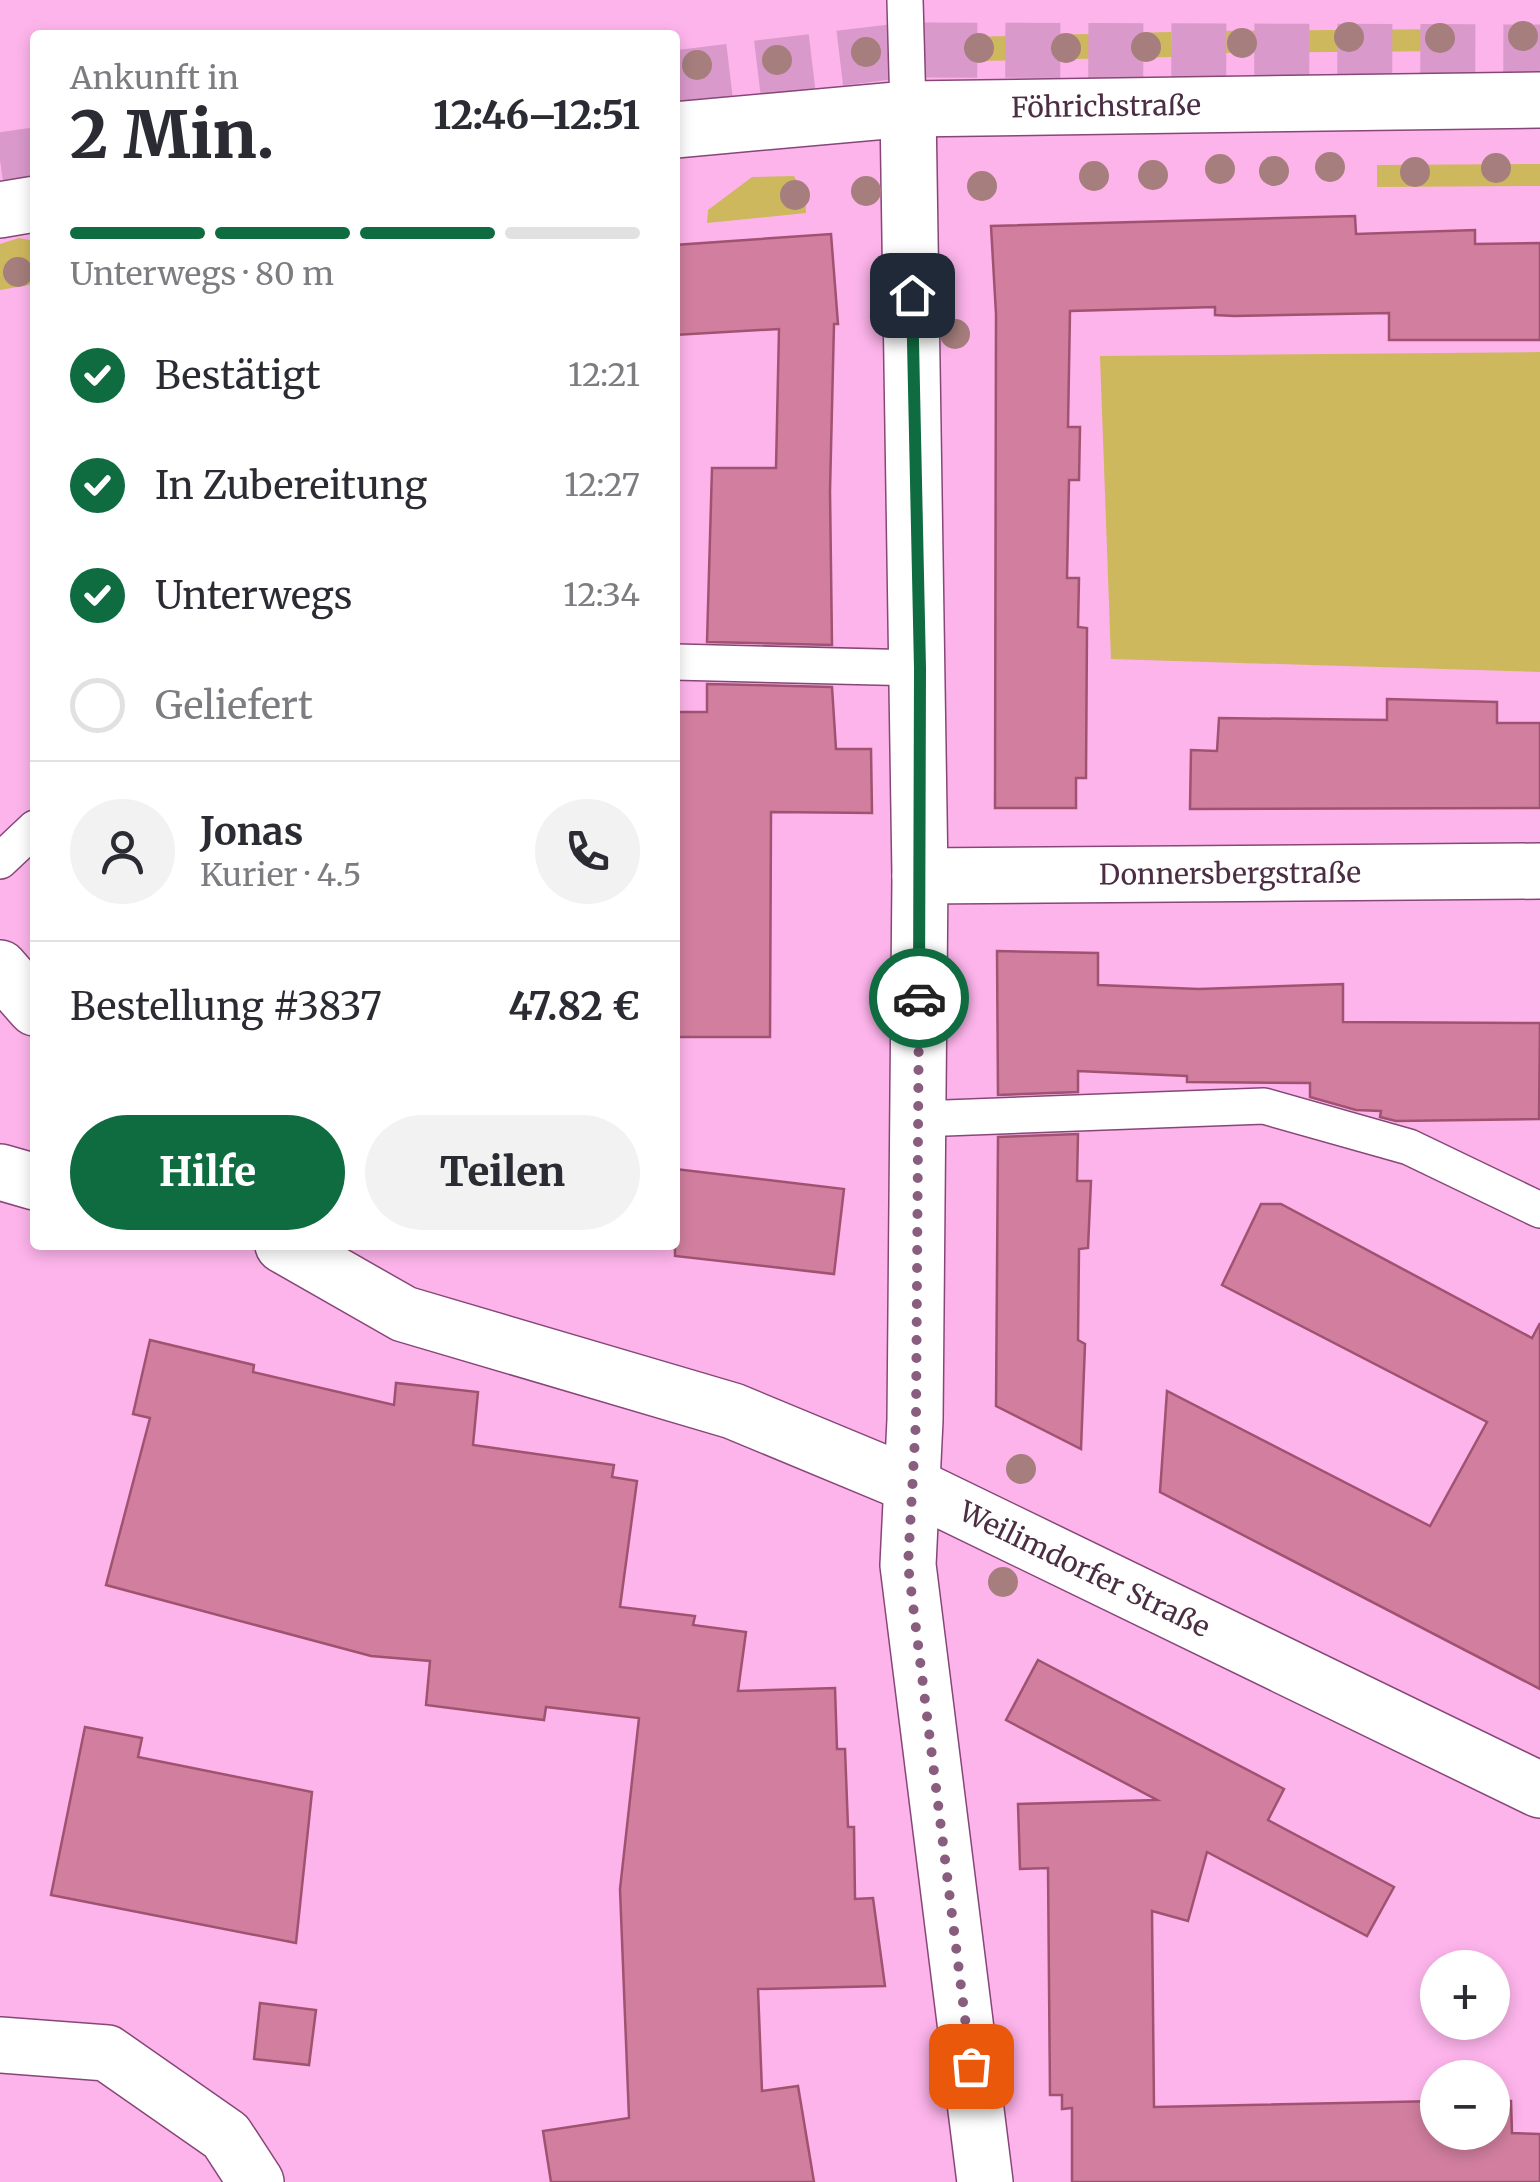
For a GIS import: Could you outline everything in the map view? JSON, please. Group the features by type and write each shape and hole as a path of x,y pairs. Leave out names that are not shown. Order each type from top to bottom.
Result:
{"street":[{"name":"Föhrichstraße","path":"680,130 908,109 1540,100"},
{"path":"908,109 920,668 916,1420 909,1484 908,1565 985,2182"},
{"path":"0,210 30,205"},
{"name":"Donnersbergstraße","path":"920,876 1540,871"},
{"path":"0,968 30,1002"},
{"path":"0,1172 30,1181"},
{"name":"Weilimdorfer Straße","path":"292,1250 404,1314 733,1410 909,1484 1540,1790"},
{"path":"0,2045 106,2053 226,2136 256,2182"}],"lane":[{"path":"905,0 908,109"},
{"path":"680,662 920,668"},
{"path":"0,861 30,833"},
{"path":"919,1119 1264,1106 1408,1147 1540,1210"}],"shaded area":[{"path":"1460,29 1460,51 1213,53 1213,31"},
{"path":"1171,32 1172,57 929,62 929,38"},
{"path":"1540,164 1540,186 1377,187 1377,165"},
{"path":"794,176 805,195 806,213 707,223 708,210 752,177"},
{"path":"19,238 30,240 30,285 0,290 0,244"},
{"path":"1540,352 1540,672 1111,659 1100,356"}],"building":[{"path":"1355,216 1356,234 1475,230 1475,244 1540,243 1540,340 1389,340 1389,313 1234,316 1215,315 1215,307 1070,311 1068,427 1080,427 1079,480 1069,480 1067,578 1079,578 1078,627 1087,628 1086,778 1076,778 1076,808 995,808 996,314 991,226"},
{"path":"831,234 838,324 834,324 830,491 832,645 707,642 712,468 776,468 779,329 680,335 680,245"},
{"path":"707,684 832,687 836,749 871,749 872,813 771,812 770,1037 680,1037 680,712 707,712"},
{"path":"1387,699 1497,702 1497,723 1540,723 1540,808 1190,809 1191,750 1217,751 1219,718 1387,720"},
{"path":"997,951 1098,953 1098,985 1199,989 1343,984 1343,1022 1540,1023 1539,1119 1396,1121 1380,1117 1381,1111 1356,1110 1310,1097 1310,1083 1187,1082 1187,1076 1078,1071 1078,1092 998,1095"},
{"path":"1078,1134 1077,1181 1091,1181 1088,1248 1079,1249 1078,1340 1085,1344 1081,1449 996,1406 998,1137"},
{"path":"680,1170 844,1189 834,1274 675,1256 675,1250 680,1250"},
{"path":"1261,1204 1281,1204 1532,1338 1540,1323 1540,1689 1160,1492 1167,1391 1430,1526 1487,1422 1222,1285"},
{"path":"150,1340 254,1365 253,1372 394,1405 396,1383 478,1392 473,1445 614,1465 612,1477 637,1481 620,1607 695,1616 693,1625 746,1632 738,1691 835,1688 837,1749 845,1749 848,1827 854,1827 855,1899 873,1898 885,1986 758,1989 762,2091 798,2086 814,2182 551,2182 543,2131 629,2118 620,1889 639,1718 546,1707 544,1720 426,1705 430,1661 371,1656 106,1585 150,1418 133,1414"},
{"path":"1038,1660 1284,1789 1268,1820 1394,1887 1367,1936 1207,1852 1188,1921 1152,1911 1154,2107 1420,2101 1420,2150 1510,2150 1511,2101 1512,2133 1540,2134 1540,2182 1072,2182 1072,2108 1062,2109 1062,2095 1050,2095 1048,1868 1020,1869 1018,1804 1157,1800 1006,1720"},
{"path":"85,1727 142,1738 138,1757 312,1792 296,1943 51,1895"},
{"path":"260,2003 316,2010 309,2065 254,2059"}],"tunnel":[{"path":"680,77 907,50 1540,52"},
{"path":"0,160 30,156"}],"way so far":[{"path":"919,998 916,1420 909,1484 908,1565 971,2066"}],"route":[{"path":"912,295 920,668 919,998"}]}
